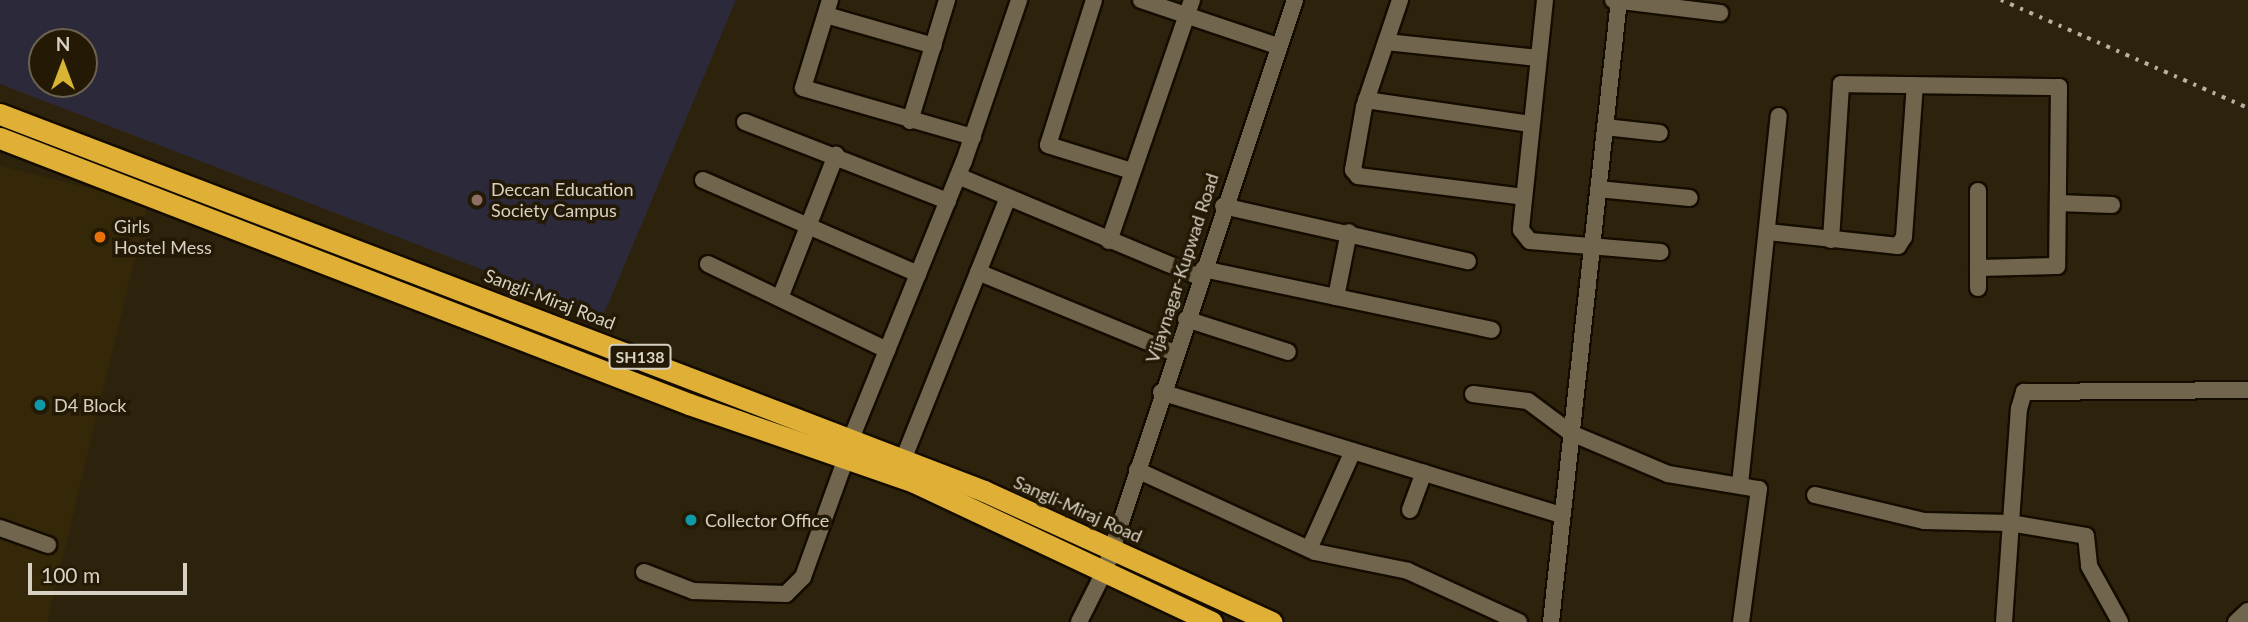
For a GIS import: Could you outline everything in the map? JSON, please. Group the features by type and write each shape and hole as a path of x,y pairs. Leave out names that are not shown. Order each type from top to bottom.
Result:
{"highway":[{"name":"Sangli-Miraj Road","path":"0,114 848,449 1212,622"},
{"name":"Sangli-Miraj Road","path":"0,138 689,404 848,449 903,460 1111,549 1272,622"}],"street":[{"path":"910,121 947,0"},
{"path":"644,572 693,591 786,594 803,577 848,449 973,137 1019,0"},
{"path":"1094,0 1048,145 1132,171"},
{"path":"1141,0 1190,8 1278,46"},
{"name":"Vijaynagar-Kupwad Road","path":"1079,622 1105,570 1223,206 1295,0"},
{"path":"1401,0 1366,100 1353,160 1358,176 1524,197"},
{"path":"1545,0 1521,230 1530,241 1661,253"},
{"path":"1613,0 1720,13"},
{"path":"1551,622 1619,0"},
{"path":"934,46 828,7 803,88 973,137"},
{"path":"1109,241 1190,8"},
{"path":"1386,42 1538,58"},
{"path":"1831,240 1841,83 2059,87 2057,266 1978,268"},
{"path":"1768,232 1898,246 1904,237 1915,85"},
{"path":"1366,100 1530,124"},
{"path":"1740,484 1779,116"},
{"path":"745,122 836,155 948,201"},
{"path":"1605,127 1660,133"},
{"path":"779,298 836,155"},
{"path":"958,176 1109,241 1201,273 1336,297 1492,330"},
{"path":"704,180 918,274"},
{"path":"1598,189 1690,198"},
{"path":"1978,191 1978,288"},
{"path":"903,460 1008,197"},
{"path":"2058,203 2112,205"},
{"path":"1223,206 1349,232 1468,261"},
{"path":"1336,297 1349,232"},
{"path":"708,264 887,350"},
{"path":"978,272 1175,353"},
{"path":"1186,319 1288,352"},
{"path":"2004,622 2019,409 2024,392 2248,390"},
{"path":"1161,392 1562,515"},
{"path":"1473,394 1528,401 1571,433 1668,474 1759,489 1741,622"},
{"path":"1309,549 1353,451"},
{"path":"1137,470 1309,549 1408,571 1519,622"},
{"path":"1410,510 1424,472"},
{"path":"1815,495 1924,522 2010,523 2086,536 2090,566 2120,622"},
{"path":"0,528 48,545"},
{"path":"2236,622 2248,611"}],"shaded area":[{"name":"Deccan Education Society Campus","path":"0,0 736,0 603,316 36,98 98,98 98,28 28,28 28,95 0,84"},
{"path":"0,166 148,203 47,622 0,622"}],"railway":[{"path":"2001,0 2248,108"}],"place":[{"name":"Deccan Education Society Campus","path":"477,200"},
{"name":"Girls Hostel Mess","path":"100,237"},
{"name":"D4 Block","path":"40,405"},
{"name":"Collector Office","path":"691,520"}]}
